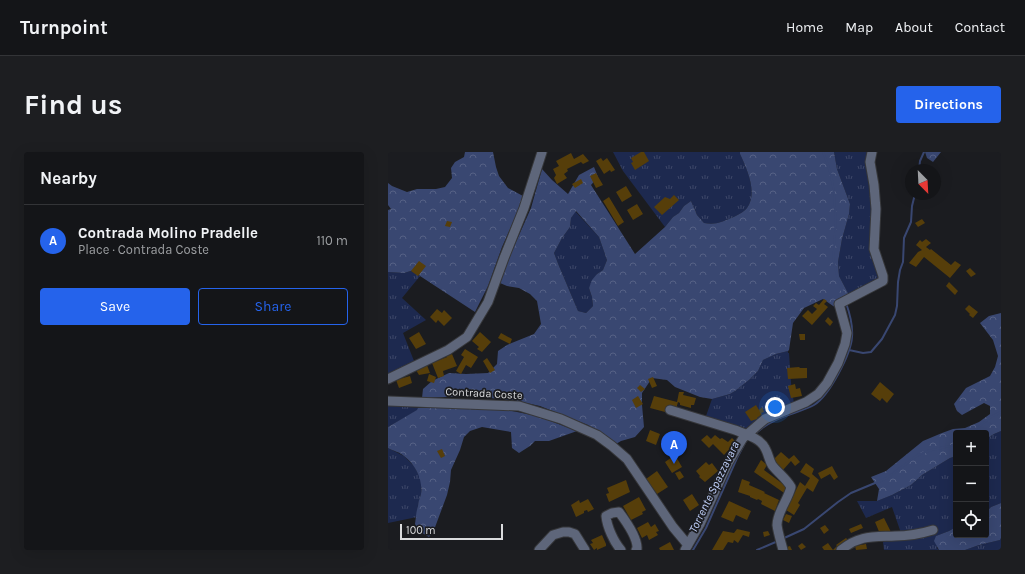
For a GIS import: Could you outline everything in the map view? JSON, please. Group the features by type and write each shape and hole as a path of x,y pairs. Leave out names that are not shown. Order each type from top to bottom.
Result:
{"street":[{"path":"388,379 448,350 466,337 488,302 524,208 542,152"},
{"path":"686,547 700,524 728,463 746,434 765,419 806,402 818,394 827,383 838,363 845,344 847,333 839,304 883,281 874,249 876,209 870,162 872,152"},
{"name":"Contrada Coste","path":"388,401 519,406 561,418 597,435 627,459 686,547"},
{"path":"670,410 735,430 760,442 773,466 791,486 790,492 778,519 777,526 781,542"},
{"path":"618,549 606,521 606,516 618,512 629,526 638,545 636,550"},
{"path":"841,550 853,542 865,537 919,534 933,530"},
{"path":"539,550 553,535 562,532 570,532 575,534 585,550"}],"green space":[{"path":"465,152 493,152 499,176 508,188 523,196 488,286 475,312 420,276 414,270 404,273 388,272 388,210 391,209 388,205 388,183 407,192 417,189 436,189 445,187 452,178 451,168 455,162 464,157"},
{"path":"613,152 740,152 750,181 752,195 750,202 747,208 740,214 712,224 704,223 697,215 691,201 673,217 665,227 623,171"},
{"path":"740,152 834,152 837,169 850,204 838,262 839,276 849,295 836,308 823,299 804,308 793,323 788,351 776,354 763,360 758,371 735,391 712,399 700,397 675,387 667,380 652,378 642,393 644,427 635,437 616,444 588,425 540,406 513,400 467,396 422,398 423,389 432,381 449,373 488,373 497,364 498,351 507,345 534,334 541,324 537,301 530,294 519,288 500,283 531,208 542,169 568,194 579,175 594,167 598,177 591,185 635,254 691,201 697,215 704,223 712,224 721,222 746,209 752,195 746,167","holes":["576,211 599,237 607,260 603,270 592,280 589,288 593,306 586,313 578,311 554,253 570,227 571,218"]},
{"path":"834,152 867,152 866,159 870,185 878,278 876,281 849,295 839,276 838,262 850,204 837,169"},
{"path":"925,152 941,152 933,162 927,158"},
{"path":"575,211 599,237 607,260 603,270 597,274 589,288 593,306 586,313 578,311 554,253 570,227 571,218"},
{"path":"414,270 420,276 402,298 426,320 403,333 414,361 388,374 388,272 404,273"},
{"path":"1001,313 1001,431 989,437 989,430 953,430 953,457 922,475 911,485 877,501 879,489 871,477 886,471 923,441 953,429 965,428 979,422 990,414 990,406 984,403 962,415 957,411 954,404 966,388 990,376 995,367 998,356 993,340 980,323 989,316"},
{"path":"788,351 794,404 760,418 740,434 706,416 712,399 735,391 758,371 763,360 776,354"},
{"path":"388,405 418,408 418,410 388,427"},
{"path":"466,407 512,411 537,416 577,431 549,441 535,441 519,453 512,448 511,432 482,427 470,431 464,437 451,470 447,495 434,530 429,537 419,531 415,524 421,494 420,478 412,464 401,453 388,448 388,427 418,408"},
{"path":"1001,431 1001,503 989,509 989,437"},
{"path":"388,448 404,456 414,466 421,479 421,494 417,517 388,523"},
{"path":"953,457 953,529 936,536 937,548 939,550 884,550 883,542 901,533 892,507 866,518 857,501 877,501 892,495 911,485 922,475"},
{"path":"1001,503 1000,540 965,550 939,550 934,541 936,536 953,529 953,538 989,538 989,509"},
{"path":"1001,538 1001,550 965,550 1000,540"}],"building":[{"path":"641,152 644,152 649,161 635,170 631,163 633,162 631,158"},
{"path":"571,153 574,159 583,154 589,161 583,164 581,162 567,169 568,171 564,174 567,178 557,184 554,178 556,175 553,169 559,166 556,161"},
{"path":"601,158 603,161 607,158 615,170 611,172 610,170 604,174 596,161"},
{"path":"596,173 603,185 596,188 590,176"},
{"path":"581,179 583,183 575,188 572,184"},
{"path":"626,186 632,196 622,202 616,192"},
{"path":"674,195 679,200 662,215 654,207 665,197 670,199"},
{"path":"609,197 624,222 618,226 603,201"},
{"path":"637,204 643,214 633,220 627,210"},
{"path":"922,219 925,223 918,227 915,223"},
{"path":"447,221 452,222 450,227 445,226"},
{"path":"926,239 931,243 926,247 930,250 931,249 951,265 955,261 961,265 950,278 924,257 916,267 909,263 918,252 922,250 916,245 920,240 922,242"},
{"path":"419,261 426,266 418,276 411,271"},
{"path":"970,268 976,274 971,277 966,271"},
{"path":"949,282 958,291 955,295 946,286"},
{"path":"824,299 827,301 824,304 828,307 812,325 802,316 808,310 812,314 817,309 813,306 816,303 819,305"},
{"path":"969,305 978,312 973,318 965,309"},
{"path":"437,309 442,313 444,310 452,318 444,326 438,320 436,323 430,317"},
{"path":"828,317 833,322 830,326 825,321"},
{"path":"419,332 426,344 416,349 409,338"},
{"path":"480,332 491,342 482,352 477,349 479,347 472,341"},
{"path":"501,333 512,339 510,344 498,338"},
{"path":"799,334 805,334 805,340 800,340"},
{"path":"465,349 478,357 471,368 466,365 461,374 456,371 464,357 461,355"},
{"path":"452,354 457,366 443,371 444,376 438,378 432,363"},
{"path":"487,358 495,370 490,373 483,361"},
{"path":"427,365 430,373 419,375 416,370"},
{"path":"787,368 807,368 807,378 788,379"},
{"path":"429,374 436,377 434,383 427,381"},
{"path":"410,376 412,383 399,388 396,380"},
{"path":"653,377 657,386 652,388 648,379"},
{"path":"880,382 894,394 887,403 882,398 880,401 871,394"},
{"path":"795,384 796,389 800,388 802,396 791,398 788,386"},
{"path":"640,385 645,389 641,392 637,388"},
{"path":"679,392 684,392 683,395 696,398 694,405 691,405 691,408 680,405 678,402 676,409 669,413 650,408 654,396 677,402"},
{"path":"638,396 643,404 636,408 632,400"},
{"path":"756,405 759,410 762,407 764,412 761,413 762,414 757,419 751,421 745,412"},
{"path":"650,430 660,434 656,445 646,441"},
{"path":"707,435 711,439 715,435 728,442 732,438 736,442 724,455 713,444 709,448 701,440"},
{"path":"442,449 445,456 441,458 437,451"},
{"path":"781,452 789,459 794,455 800,462 795,466 791,461 783,470 773,460"},
{"path":"675,455 682,467 672,473 665,462"},
{"path":"761,460 767,465 764,470 787,487 787,495 754,472"},
{"path":"706,462 709,465 712,463 718,471 705,482 699,477 700,476 696,471"},
{"path":"806,463 814,469 812,474 819,480 813,492 807,488 798,503 800,505 794,515 786,510 800,482 805,486 810,478 800,472"},
{"path":"832,466 838,477 834,480 830,474 821,479 818,473"},
{"path":"657,471 668,487 657,494 646,479"},
{"path":"680,471 684,477 679,480 675,473"},
{"path":"742,479 750,482 749,485 779,500 775,511 761,504 762,501 738,492"},
{"path":"626,480 630,492 609,502 606,494 609,493 607,488"},
{"path":"692,494 699,505 690,511 683,500"},
{"path":"639,497 646,510 642,512 643,514 631,520 623,506"},
{"path":"588,499 594,509 588,512 587,510 584,511 584,513 576,517 571,505 579,500 580,503"},
{"path":"729,501 751,511 747,520 736,515 733,522 721,517"},
{"path":"786,514 792,516 789,523 783,520"},
{"path":"884,518 891,532 880,534 875,522"},
{"path":"648,522 651,527 655,524 659,531 656,532 658,535 649,540 647,535 642,538 637,528"},
{"path":"861,524 863,528 851,533 849,529"},
{"path":"825,525 829,530 824,534 820,528"},
{"path":"737,529 750,532 749,537 743,535 738,543 734,540 733,543 728,542 723,550 712,550 723,531 734,533"},
{"path":"768,531 770,535 764,537 763,532"},
{"path":"602,535 606,546 594,550 590,544 593,543 591,540"},
{"path":"846,538 850,542 840,550 833,550 837,546 836,545"},
{"path":"670,542 674,550 660,550 659,548"},
{"path":"802,543 806,547 801,550 798,546"},
{"path":"828,543 833,550 824,550 822,547"},
{"path":"866,544 867,549 856,550 855,546"},
{"path":"790,546 792,550 785,550 784,548"}],"waterway":[{"name":"Torrente Spazzavara","path":"823,152 830,172 834,192 834,262 844,297"},
{"path":"920,164 924,152"},
{"path":"849,350 863,353 871,352 882,339 895,315 898,282 903,262 904,238 911,222 914,200"},
{"name":"Torrente Spazzavara","path":"754,435 762,428 776,420 814,405 826,393 838,374 848,354 851,344 852,324 846,303"},
{"path":"975,430 991,417 1001,412"},
{"name":"Torrente Spazzavara","path":"693,550 706,528 737,458 746,441 749,439"},
{"path":"782,539 804,529 851,493 887,478 918,455 953,445"},
{"path":"757,550 778,541"}],"place":[{"name":"Contrada Molino Pradelle","path":"674,464"}]}
